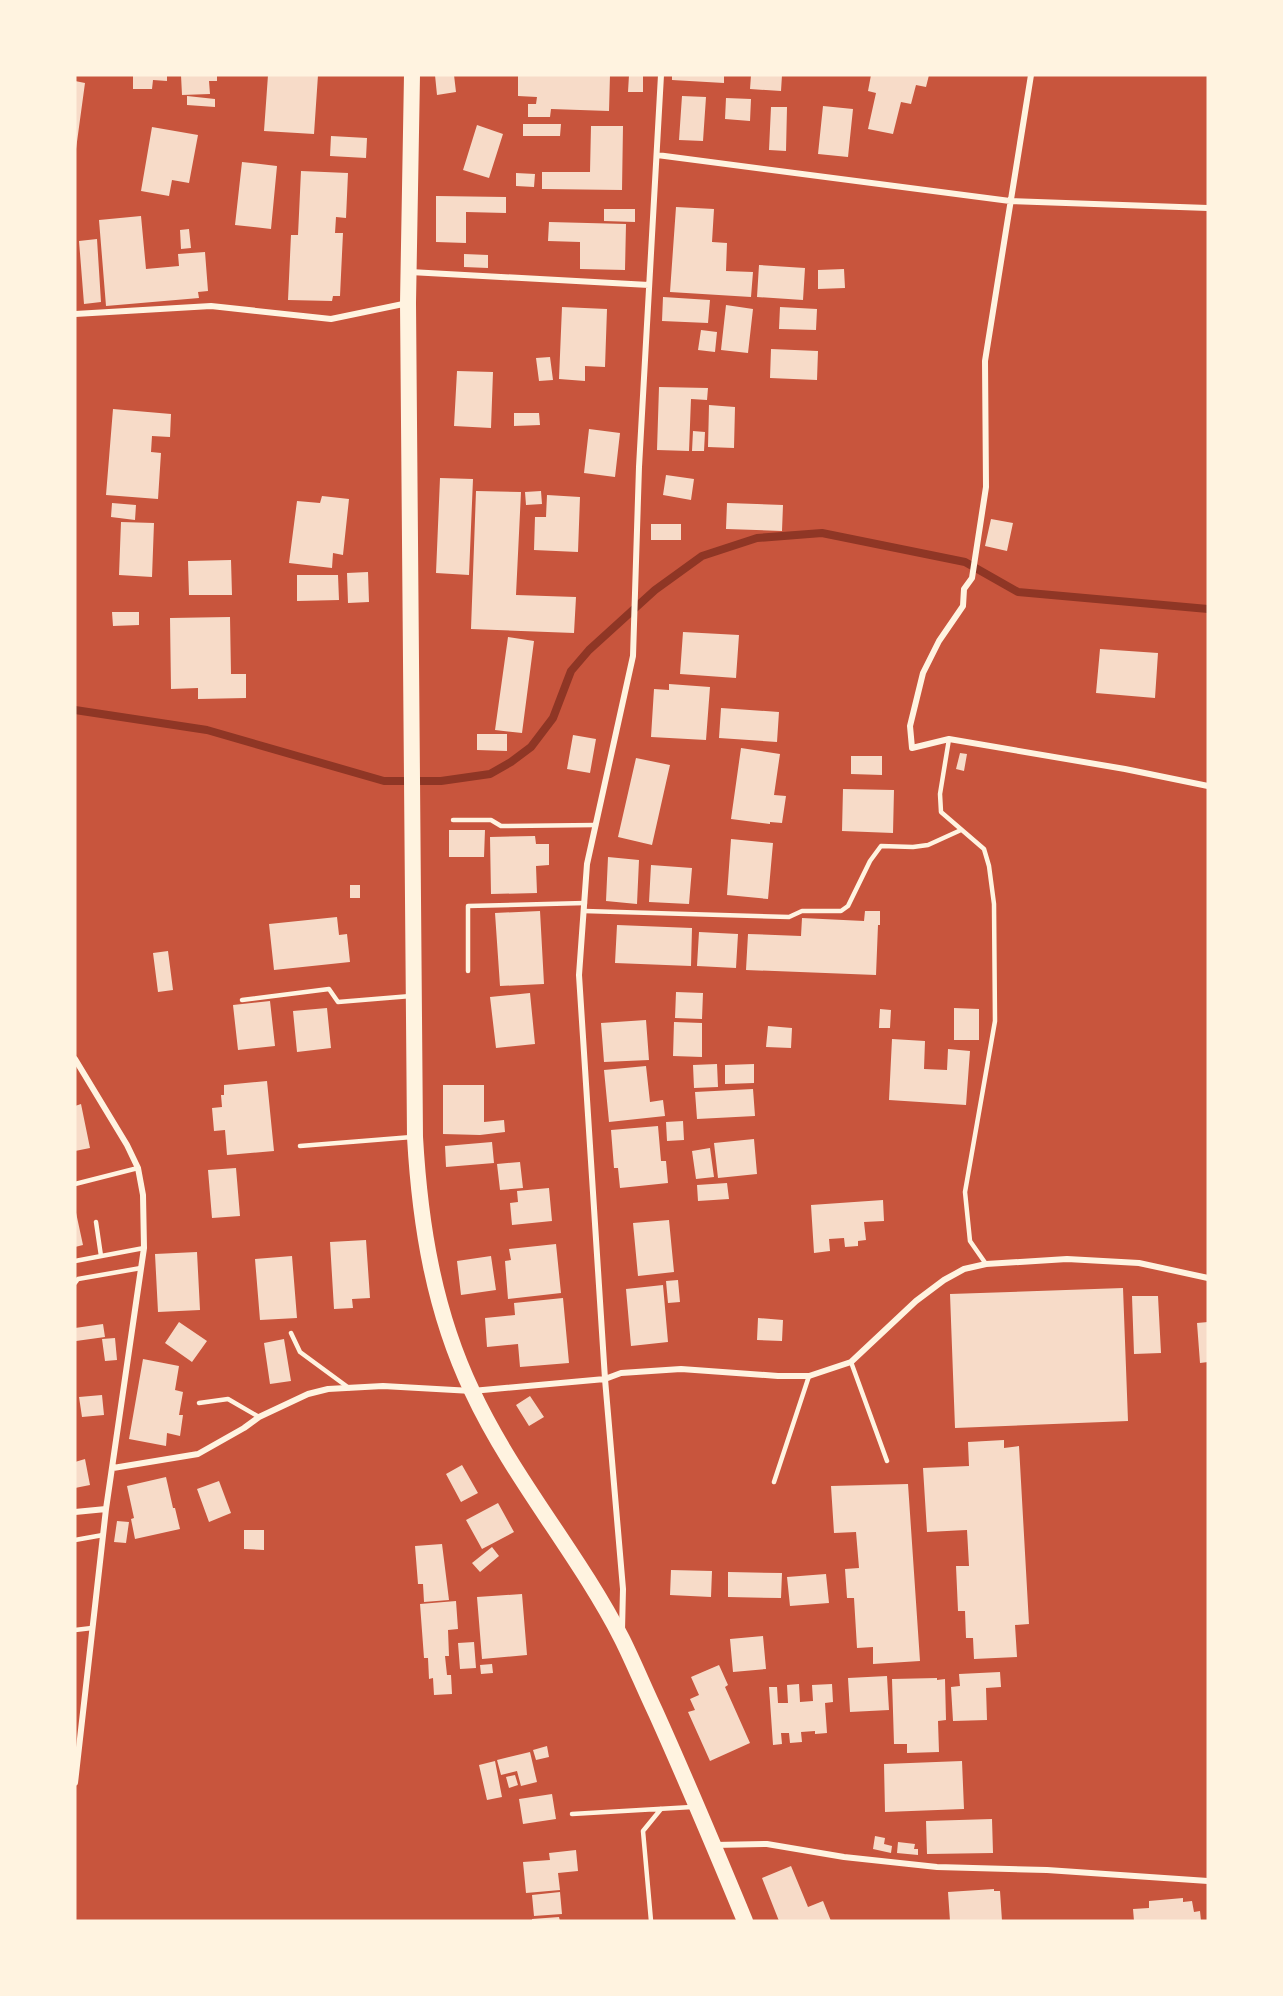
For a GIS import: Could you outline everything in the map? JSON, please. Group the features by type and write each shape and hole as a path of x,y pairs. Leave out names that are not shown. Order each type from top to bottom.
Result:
{"highway":[{"path":"412,75 408,303 415,1137 418,1194 425,1241 434,1286 450,1336 472,1391 505,1452 592,1585 622,1639 698,1807 745,1921"}],"street":[{"path":"622,1639 622,1589 604,1379 579,975 587,864 633,656 639,466 661,75"},
{"path":"1031,75 985,361 986,487 972,578 964,590 963,606 939,641 923,673 910,726 912,748 949,739 1125,769 1208,786"},
{"path":"657,155 1010,201 1208,207"},
{"path":"409,272 649,285"},
{"path":"75,314 211,306 331,319 408,303"},
{"path":"75,1059 127,1145 138,1168 143,1195 144,1248 106,1509 75,1783"},
{"path":"113,1468 198,1454 244,1428 259,1416 309,1394 328,1389 383,1386 472,1391 604,1379 621,1373 681,1370 809,1376 851,1362 915,1301 964,1269 986,1264 1067,1259 1139,1263 1208,1278"},
{"path":"75,1512 106,1509"},
{"path":"714,1845 767,1844 844,1857 937,1867 1047,1870 1208,1881"}],"lane":[{"path":"949,739 940,794 942,812 984,849 989,866 994,904 995,1021 965,1192 970,1241 986,1264"},
{"path":"453,820 491,820 501,826 596,825"},
{"path":"584,911 789,918 802,911 841,911 849,906 870,861 881,846 928,845 961,830"},
{"path":"468,971 468,906 585,903"},
{"path":"242,999 329,989 338,1002 414,995"},
{"path":"300,1146 415,1137"},
{"path":"75,1184 138,1168"},
{"path":"96,1222 101,1256"},
{"path":"75,1261 144,1248"},
{"path":"75,1283 78,1279 141,1268"},
{"path":"291,1333 300,1352 349,1388"},
{"path":"851,1362 887,1461"},
{"path":"774,1482 809,1376"},
{"path":"199,1403 228,1399 259,1416"},
{"path":"75,1540 103,1535"},
{"path":"75,1630 92,1628"},
{"path":"572,1814 698,1807"},
{"path":"651,1921 643,1831 661,1809"}],"building":[{"path":"133,75 167,75 167,81 153,80 152,89 133,89"},
{"path":"181,75 217,75 217,81 209,81 210,94 182,95"},
{"path":"268,75 318,75 314,134 264,131"},
{"path":"435,75 454,75 456,92 437,95"},
{"path":"518,75 610,75 609,111 551,109 550,117 528,117 528,104 536,104 537,97 518,96"},
{"path":"629,75 643,75 643,92 628,92"},
{"path":"672,75 724,75 724,83 672,80"},
{"path":"751,75 782,75 781,91 750,89"},
{"path":"871,75 929,75 926,87 916,85 911,104 901,102 893,134 868,129 876,93 868,91"},
{"path":"75,81 85,83 76,149 75,148"},
{"path":"187,96 215,99 215,107 187,105"},
{"path":"682,96 706,97 703,141 679,140"},
{"path":"726,98 751,99 750,121 725,119"},
{"path":"823,106 853,109 848,157 818,154"},
{"path":"771,107 787,107 786,151 769,150"},
{"path":"523,124 561,124 560,136 523,136"},
{"path":"477,125 503,134 489,178 463,170"},
{"path":"591,126 623,126 622,190 542,189 542,172 590,172"},
{"path":"152,127 198,135 189,183 172,180 169,196 141,191"},
{"path":"331,136 367,138 366,158 330,156"},
{"path":"242,162 277,166 271,229 235,225"},
{"path":"301,171 348,173 346,218 336,217 335,233 343,233 340,296 333,296 332,301 288,300 291,235 298,235"},
{"path":"516,173 535,174 534,187 516,186"},
{"path":"436,196 506,197 506,213 466,212 466,243 436,242"},
{"path":"676,207 714,209 712,242 727,243 726,271 753,272 751,297 670,292"},
{"path":"604,209 635,209 635,222 604,221"},
{"path":"141,216 146,269 179,266 178,254 205,252 208,291 198,292 199,298 106,306 99,220"},
{"path":"549,222 626,224 625,270 580,269 580,242 548,241"},
{"path":"189,229 191,248 181,249 180,230"},
{"path":"97,239 101,302 84,304 79,241"},
{"path":"464,254 488,255 488,268 464,267"},
{"path":"759,265 805,268 803,300 757,297"},
{"path":"844,269 845,288 818,289 818,270"},
{"path":"663,297 710,300 708,323 662,321"},
{"path":"726,305 753,309 748,353 721,350"},
{"path":"562,307 607,309 605,367 585,366 585,381 559,379"},
{"path":"780,307 817,309 816,330 779,329"},
{"path":"701,330 717,332 715,352 698,350"},
{"path":"771,349 818,351 817,380 770,378"},
{"path":"550,357 553,380 539,381 536,358"},
{"path":"457,371 493,372 491,428 454,426"},
{"path":"659,387 708,388 707,400 691,399 689,451 657,450"},
{"path":"709,405 735,407 734,448 708,447"},
{"path":"113,409 171,414 170,437 152,436 151,452 161,453 158,499 106,495"},
{"path":"514,413 539,413 540,425 514,426"},
{"path":"589,429 620,433 615,477 584,473"},
{"path":"693,431 705,432 704,451 692,451"},
{"path":"666,475 694,479 691,500 663,495"},
{"path":"440,478 473,479 469,575 436,573"},
{"path":"476,491 521,492 516,595 576,597 574,633 471,629"},
{"path":"541,491 542,504 526,505 525,492"},
{"path":"547,495 580,497 578,552 534,550 535,517 546,517"},
{"path":"322,496 349,499 343,555 333,553 332,568 289,563 297,501 320,503"},
{"path":"112,503 136,505 135,520 111,517"},
{"path":"727,503 783,505 782,531 726,529"},
{"path":"991,519 1013,523 1007,551 985,546"},
{"path":"121,522 154,523 152,577 119,575"},
{"path":"651,524 681,524 681,540 651,540"},
{"path":"231,560 232,595 189,595 188,561"},
{"path":"368,572 369,602 348,603 347,573"},
{"path":"297,575 338,575 339,600 297,601"},
{"path":"112,612 139,612 139,625 113,626"},
{"path":"230,617 231,674 246,674 246,698 198,699 198,688 171,689 170,618"},
{"path":"683,632 739,635 736,678 680,674"},
{"path":"508,637 534,641 522,733 495,730"},
{"path":"1100,649 1158,653 1155,698 1096,693"},
{"path":"669,684 710,687 706,740 651,737 654,689 669,690"},
{"path":"721,708 779,712 777,742 719,738"},
{"path":"477,734 507,734 507,751 477,750"},
{"path":"573,735 596,739 590,773 567,769"},
{"path":"741,748 780,754 774,795 786,796 782,823 770,822 770,824 731,819"},
{"path":"960,753 967,754 964,771 956,769"},
{"path":"851,756 882,756 882,775 851,774"},
{"path":"636,758 670,765 652,845 618,837"},
{"path":"843,789 894,790 893,833 842,831"},
{"path":"449,830 485,830 484,857 449,857"},
{"path":"535,836 536,844 549,844 549,865 536,866 537,893 491,894 490,837"},
{"path":"731,839 773,843 768,899 727,895"},
{"path":"608,857 639,860 637,904 606,901"},
{"path":"651,865 692,868 689,904 649,902"},
{"path":"350,885 360,885 360,898 350,898"},
{"path":"540,911 544,984 500,986 495,913"},
{"path":"865,911 880,911 876,975 746,970 748,934 801,936 802,918 864,921"},
{"path":"337,917 339,935 347,934 350,962 274,970 269,924"},
{"path":"617,925 692,928 691,966 615,963"},
{"path":"699,932 738,934 736,968 697,966"},
{"path":"168,951 173,990 158,992 153,953"},
{"path":"676,992 703,993 702,1019 675,1018"},
{"path":"530,993 535,1044 496,1048 490,997"},
{"path":"270,1001 275,1046 238,1050 233,1005"},
{"path":"327,1008 331,1048 297,1052 293,1011"},
{"path":"954,1008 979,1009 979,1040 954,1040"},
{"path":"880,1009 891,1010 890,1028 879,1028"},
{"path":"646,1020 649,1060 604,1062 601,1023"},
{"path":"674,1022 702,1023 702,1057 673,1056"},
{"path":"768,1026 792,1028 791,1048 766,1047"},
{"path":"892,1039 925,1041 924,1069 947,1070 948,1049 970,1051 966,1105 889,1100"},
{"path":"717,1064 718,1087 694,1088 693,1065"},
{"path":"754,1064 754,1083 725,1084 725,1065"},
{"path":"646,1066 650,1102 663,1100 665,1116 609,1122 604,1070"},
{"path":"267,1081 274,1151 227,1155 225,1130 214,1131 212,1108 222,1107 221,1095 224,1095 224,1085"},
{"path":"443,1085 484,1085 484,1122 504,1120 505,1132 480,1135 443,1134"},
{"path":"753,1089 755,1116 697,1119 695,1092"},
{"path":"81,1104 90,1148 75,1151 75,1106"},
{"path":"683,1121 684,1140 667,1141 666,1122"},
{"path":"658,1126 661,1161 666,1161 668,1183 620,1188 618,1168 614,1168 611,1130"},
{"path":"754,1139 757,1174 718,1178 714,1143"},
{"path":"492,1142 494,1163 446,1167 445,1146"},
{"path":"710,1148 714,1177 696,1179 692,1151"},
{"path":"520,1162 523,1188 500,1190 497,1164"},
{"path":"236,1168 240,1216 212,1218 208,1170"},
{"path":"727,1183 729,1199 698,1201 697,1185"},
{"path":"549,1188 552,1221 512,1225 510,1203 518,1202 517,1191"},
{"path":"883,1200 884,1221 864,1222 866,1240 858,1241 858,1246 845,1247 844,1238 829,1239 830,1251 814,1253 811,1205"},
{"path":"75,1208 83,1245 75,1247"},
{"path":"669,1220 674,1272 638,1276 633,1223"},
{"path":"366,1240 370,1298 352,1299 353,1308 334,1309 330,1242"},
{"path":"556,1244 561,1293 508,1299 505,1261 511,1260 509,1249"},
{"path":"197,1252 200,1310 158,1312 155,1254"},
{"path":"292,1256 297,1318 260,1320 255,1259"},
{"path":"491,1256 496,1290 461,1295 457,1261"},
{"path":"678,1280 680,1302 668,1303 666,1281"},
{"path":"663,1285 668,1342 631,1346 626,1289"},
{"path":"1123,1288 1128,1421 955,1428 950,1294"},
{"path":"1132,1296 1158,1296 1161,1353 1134,1354"},
{"path":"563,1298 569,1363 520,1367 518,1344 487,1347 485,1318 515,1315 514,1303"},
{"path":"758,1318 783,1320 782,1341 757,1340"},
{"path":"179,1322 207,1341 192,1362 165,1343"},
{"path":"1208,1322 1208,1362 1200,1363 1197,1323"},
{"path":"103,1324 105,1337 76,1341 75,1328"},
{"path":"115,1338 117,1360 105,1361 102,1339"},
{"path":"284,1339 291,1381 270,1384 264,1343"},
{"path":"143,1359 179,1366 175,1390 183,1392 179,1415 183,1415 180,1436 167,1433 166,1446 129,1439"},
{"path":"102,1395 104,1415 82,1417 79,1397"},
{"path":"530,1396 544,1417 529,1426 516,1405"},
{"path":"1004,1440 1004,1448 1019,1446 1029,1624 1015,1625 1017,1657 974,1659 973,1638 966,1638 965,1611 958,1611 956,1566 969,1566 967,1530 927,1532 923,1468 969,1466 968,1442"},
{"path":"85,1459 90,1485 75,1488 75,1462"},
{"path":"462,1465 478,1493 461,1502 446,1474"},
{"path":"166,1477 180,1529 135,1539 131,1519 134,1518 127,1486"},
{"path":"219,1481 231,1513 209,1522 197,1489"},
{"path":"908,1484 920,1661 873,1664 873,1647 857,1648 854,1598 847,1598 845,1569 859,1568 856,1532 834,1533 831,1486"},
{"path":"498,1503 514,1532 482,1549 466,1520"},
{"path":"117,1521 129,1522 126,1543 114,1542"},
{"path":"244,1530 264,1530 264,1550 244,1549"},
{"path":"442,1544 449,1600 424,1602 423,1584 418,1584 415,1546"},
{"path":"492,1547 499,1556 480,1572 472,1563"},
{"path":"671,1570 712,1571 711,1597 670,1595"},
{"path":"728,1572 782,1573 781,1598 728,1597"},
{"path":"826,1574 829,1603 790,1606 787,1577"},
{"path":"522,1594 527,1655 482,1659 477,1597"},
{"path":"456,1601 458,1629 448,1630 449,1656 445,1656 447,1675 451,1675 452,1694 434,1695 433,1678 429,1679 428,1658 424,1658 420,1604"},
{"path":"763,1636 766,1669 733,1672 730,1639"},
{"path":"474,1642 476,1668 460,1669 458,1643"},
{"path":"492,1664 493,1673 481,1674 480,1665"},
{"path":"719,1665 728,1685 725,1687 750,1743 710,1761 688,1712 695,1710 690,1699 699,1695 691,1677"},
{"path":"1000,1672 1001,1687 986,1688 987,1720 953,1721 951,1687 960,1686 959,1674"},
{"path":"887,1676 889,1710 850,1712 848,1678"},
{"path":"937,1678 937,1680 945,1679 946,1720 938,1721 939,1752 907,1753 907,1744 894,1744 892,1679"},
{"path":"799,1684 800,1702 813,1701 812,1685 832,1684 833,1702 825,1703 827,1733 801,1732 802,1742 790,1743 789,1733 781,1733 782,1744 773,1745 769,1687 777,1687 778,1703 788,1703 787,1685"},
{"path":"547,1746 549,1757 536,1760 533,1750"},
{"path":"530,1752 537,1782 521,1786 517,1771 501,1775 497,1760"},
{"path":"495,1761 502,1797 487,1800 479,1765"},
{"path":"962,1761 964,1809 885,1812 884,1764"},
{"path":"515,1775 518,1785 509,1788 506,1777"},
{"path":"552,1794 556,1819 523,1824 519,1799"},
{"path":"992,1819 993,1853 927,1854 926,1821"},
{"path":"875,1836 885,1838 884,1844 892,1846 891,1853 873,1849"},
{"path":"898,1842 915,1844 914,1849 918,1849 918,1855 897,1853"},
{"path":"576,1850 578,1871 558,1873 560,1890 526,1893 523,1862 550,1860 549,1853"},
{"path":"791,1866 808,1907 823,1901 831,1921 779,1921 762,1878"},
{"path":"994,1889 994,1891 1000,1891 1002,1921 950,1921 948,1892"},
{"path":"560,1892 562,1914 534,1916 532,1895"},
{"path":"1183,1898 1183,1902 1192,1901 1194,1912 1200,1911 1201,1921 1134,1921 1133,1909 1149,1908 1149,1901"},
{"path":"559,1917 560,1921 532,1921 532,1919"}],"waterway":[{"path":"75,710 207,730 384,781 441,781 490,774 531,747 553,718 571,671 589,650 655,590 702,556 757,538 822,533 965,562 1018,592 1208,609"}]}
